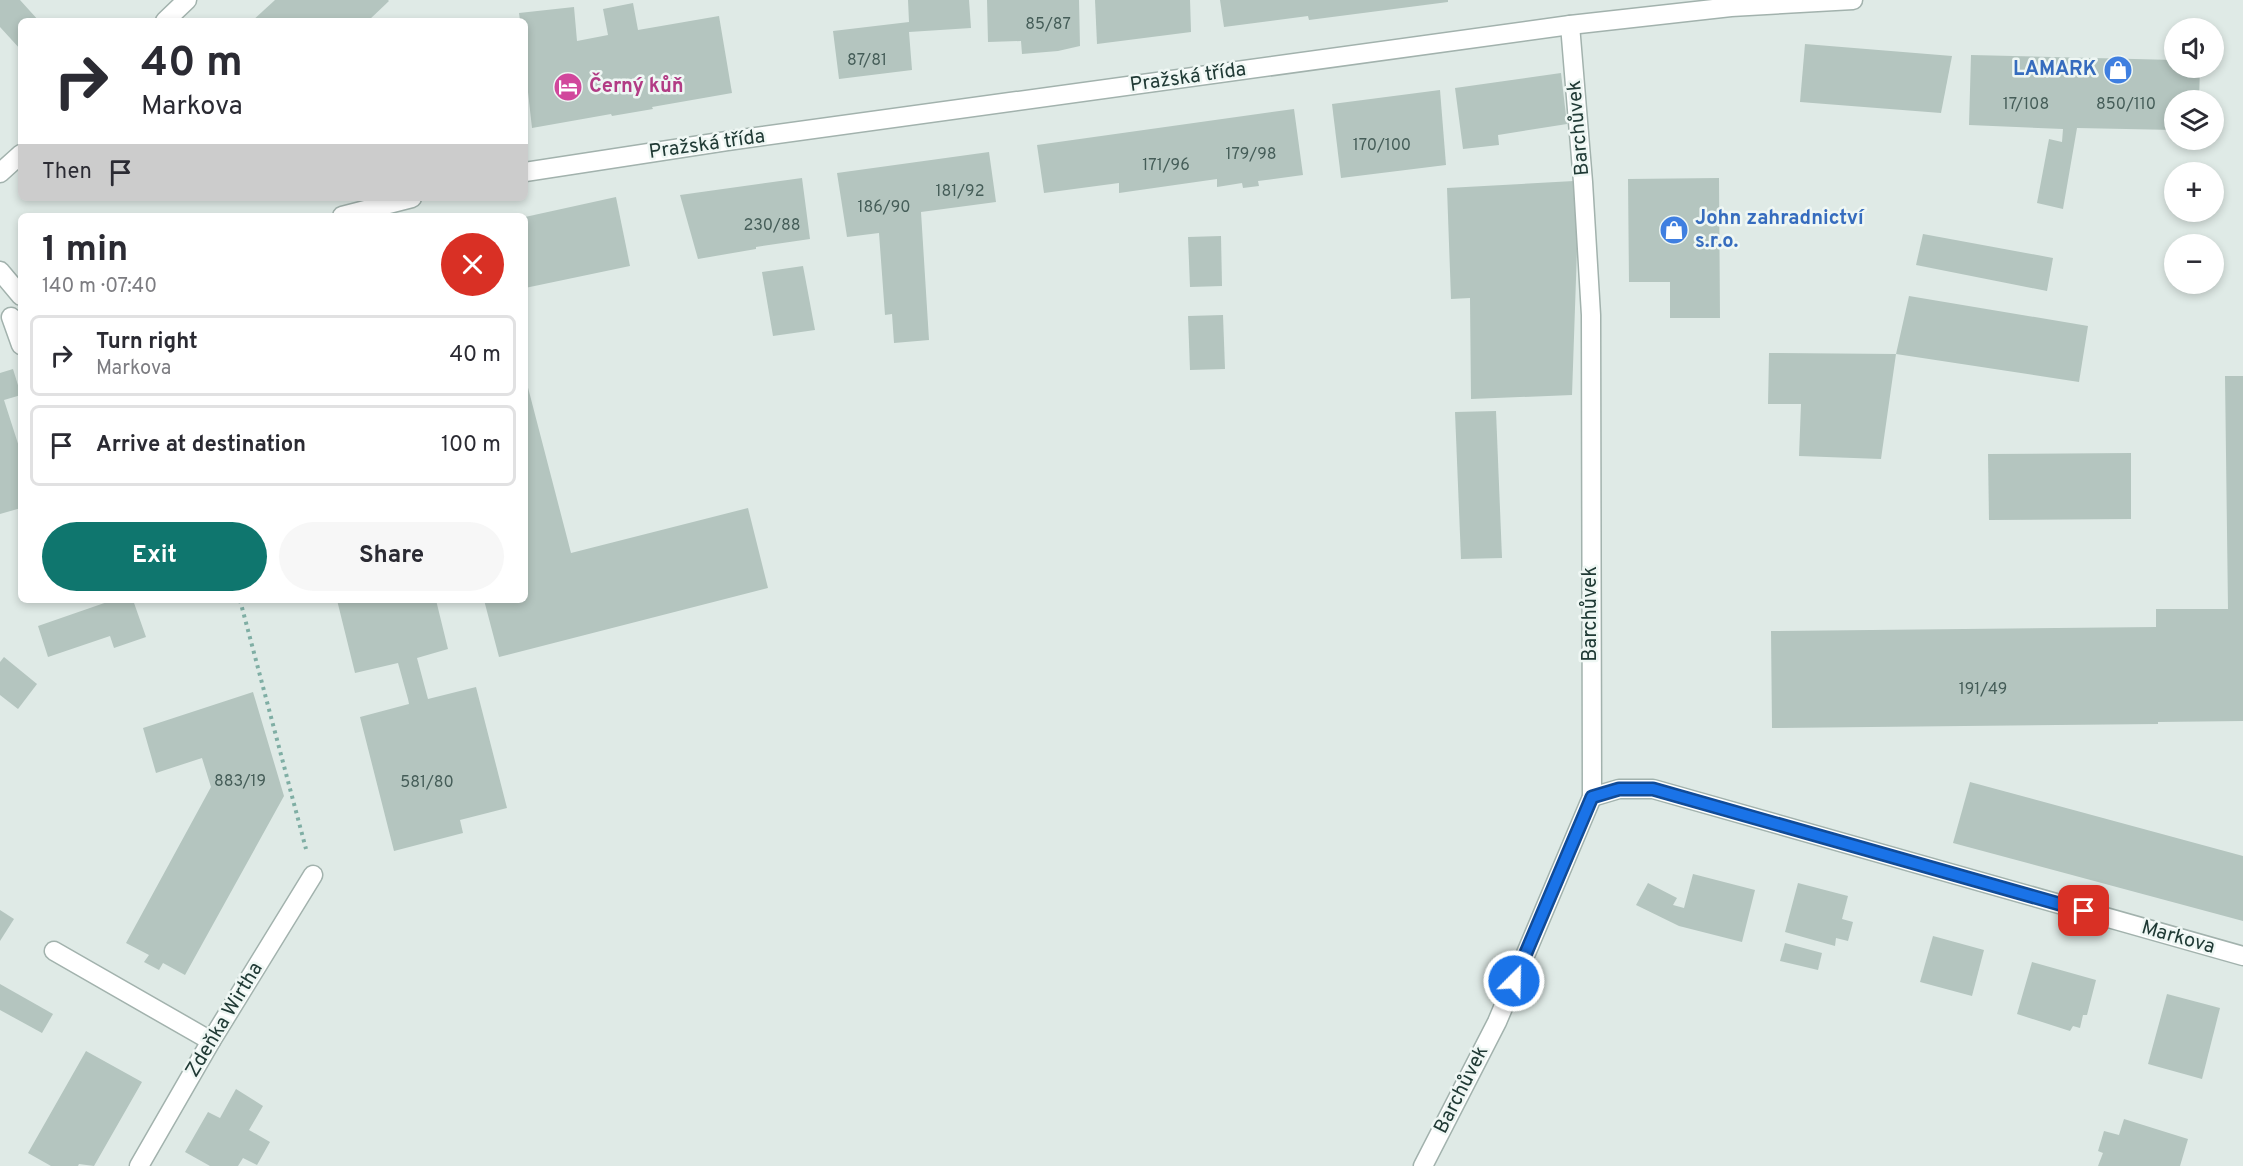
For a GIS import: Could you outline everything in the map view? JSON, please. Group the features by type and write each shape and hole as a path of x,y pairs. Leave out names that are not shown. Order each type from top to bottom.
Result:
{"street":[{"path":"168,18 188,0"},
{"name":"Pražská třída","path":"528,172 728,141 1570,25 1731,7 1853,0"},
{"name":"Barchůvek","path":"1423,1166 1497,1022 1592,797 1591,315 1570,25"},
{"path":"0,173 18,157"},
{"path":"354,213 400,201"},
{"path":"0,271 18,292"},
{"path":"11,317 18,337"},
{"name":"Markova","path":"1592,797 1619,789 1653,789 2243,956"},
{"name":"Zdeňka Wirtha","path":"139,1166 211,1041 313,875"},
{"path":"54,951 211,1041"}],"path":[{"path":"241,603 313,875"}],"building":[{"path":"0,0 20,0 36,18 18,18 18,47 0,27"},
{"path":"275,0 389,1 371,18 255,18"},
{"path":"908,0 969,0 971,28 909,32 912,70 839,79 833,31 909,22"},
{"path":"987,0 1079,0 1080,46 1058,51 1022,54 1021,41 988,42"},
{"path":"1095,0 1190,0 1191,32 1097,44"},
{"path":"1220,0 1448,0 1448,2 1309,20 1308,16 1224,27"},
{"path":"633,3 638,30 719,16 732,93 652,107 653,109 532,128 528,92 528,18 520,18 519,13 574,7 577,41 608,35 603,9"},
{"path":"1805,44 1952,56 1941,113 1800,102"},
{"path":"1971,55 2164,60 2164,78 2200,78 2199,90 2164,90 2164,130 2077,128 2063,209 2037,203 2049,139 2062,142 2063,129 1969,125"},
{"path":"1561,73 1567,124 1498,135 1499,145 1463,149 1455,88"},
{"path":"1440,90 1446,165 1341,178 1332,104"},
{"path":"1294,109 1303,175 1258,181 1259,186 1243,188 1242,183 1217,187 1217,179 1119,193 1119,183 1044,193 1037,145"},
{"path":"989,152 996,202 921,212 929,340 894,343 892,314 885,315 879,233 847,237 837,173"},
{"path":"802,178 810,239 698,259 680,195"},
{"name":"John zahradnictví s.r.o.","path":"1719,178 1720,318 1670,318 1670,282 1629,282 1628,179"},
{"path":"1574,181 1578,221 1572,395 1471,399 1470,298 1451,299 1447,188"},
{"path":"616,197 630,266 528,287 528,216"},
{"path":"1923,234 2053,258 2047,291 1916,265"},
{"path":"1221,236 1222,286 1190,287 1188,237"},
{"path":"803,266 815,330 773,336 762,272"},
{"path":"1909,296 2088,326 2079,382 1896,354"},
{"path":"1223,315 1225,369 1190,370 1188,316"},
{"path":"1769,353 1896,354 1881,459 1799,456 1801,404 1768,404"},
{"path":"13,369 18,385 18,396 4,400 18,444 18,509 0,514 0,373"},
{"path":"2225,376 2243,376 2243,721 1772,728 1771,631 2156,627 2156,609 2228,609"},
{"path":"528,388 571,553 748,508 768,588 499,657 485,603 528,603"},
{"path":"1496,411 1502,558 1461,559 1455,412"},
{"path":"2131,453 2131,519 1989,520 1988,454"},
{"path":"104,603 134,603 146,637 114,648 110,636 48,657 38,626"},
{"path":"338,603 437,603 448,649 417,658 428,699 476,687 507,808 460,820 463,833 394,851 360,717 409,704 408,699 398,663 355,673"},
{"path":"4,657 37,684 18,709 0,695 0,662"},
{"path":"253,692 284,796 185,975 163,963 159,970 144,962 149,955 126,943 211,787 202,758 156,773 143,728"},
{"path":"1970,782 2243,856 2243,921 1953,843"},
{"path":"1693,874 1755,890 1742,942 1679,926 1636,905 1648,883 1677,898 1673,905 1684,908"},
{"path":"1798,883 1848,896 1842,919 1853,922 1848,941 1836,938 1835,946 1785,932"},
{"path":"0,910 14,919 0,941"},
{"path":"1933,936 1984,950 1972,996 1920,982"},
{"path":"1785,943 1822,953 1818,970 1780,961"},
{"path":"2032,962 2096,980 2087,1015 2083,1015 2080,1028 2073,1026 2070,1031 2017,1014"},
{"path":"0,984 53,1014 42,1033 0,1010"},
{"path":"2167,994 2220,1008 2202,1079 2148,1064"},
{"path":"86,1051 142,1082 94,1166 79,1164 78,1166 51,1166 28,1153"},
{"path":"236,1089 263,1106 249,1130 270,1142 257,1165 243,1158 238,1166 210,1166 185,1152 208,1112 220,1118"},
{"path":"2124,1119 2188,1139 2180,1166 2098,1166 2103,1153 2098,1151 2104,1131 2119,1135"}],"place":[{"name":"LAMARK","path":"2118,70"},
{"name":"Černý kůň","path":"568,87"},
{"name":"John zahradnictví s.r.o.","path":"1674,230"}],"route":[{"path":"1514,981 1592,797 1619,789 1653,789 2084,911"}]}
